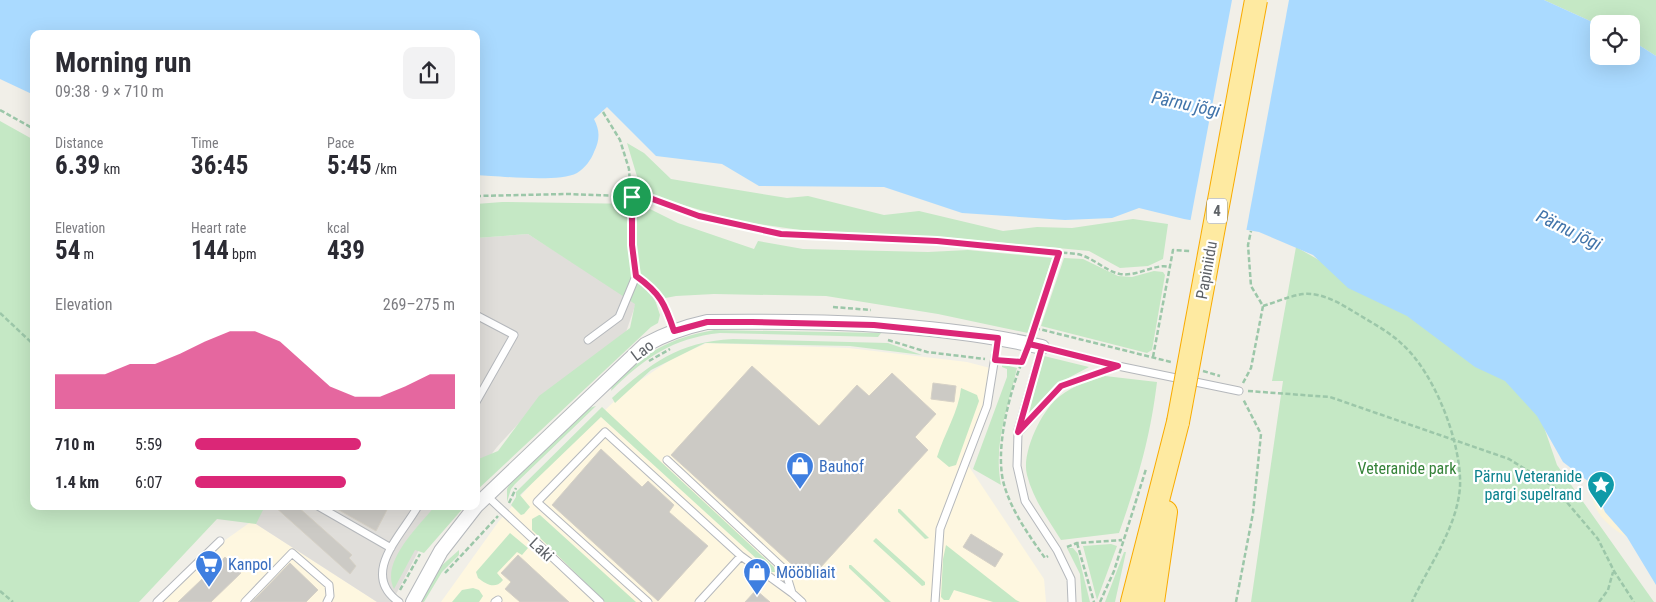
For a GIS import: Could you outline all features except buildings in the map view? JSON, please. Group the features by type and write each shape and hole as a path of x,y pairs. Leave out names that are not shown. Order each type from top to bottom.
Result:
{"highway":[{"name":"Papiniidu","path":"1153,602 1178,422 1256,0"},
{"name":"Papiniidu","path":"1132,602 1178,422"}],"street":[{"name":"Lao","path":"480,502 645,345 674,331 707,322 874,325 998,338 1035,346"},
{"name":"Lao","path":"413,602 441,551 473,510"}],"lane":[{"path":"588,340 619,317 636,276 652,288 665,304 674,331"},
{"path":"480,317 514,335 480,395"},
{"path":"935,602 940,529 987,406 998,338"},
{"path":"1072,602 1071,579 1057,550 1026,500 1017,466 1018,432 1035,346 1118,366 1239,391"},
{"path":"1018,432 1061,386 1118,366"},
{"path":"648,602 536,502 605,432 742,556 802,602"},
{"path":"667,460 785,570 792,593"},
{"name":"Laki","path":"486,495 600,602"},
{"path":"325,510 391,548"},
{"path":"397,601 388,594 383,586 382,569 391,548 415,510"},
{"path":"157,602 220,541"},
{"path":"245,602 292,554 329,585 330,596 327,602"},
{"path":"699,602 742,556"}],"path":[{"path":"0,110 30,127"},
{"path":"603,112 620,140 629,169 632,197 632,245 636,276"},
{"path":"480,196 568,194 647,197 699,216 781,234 937,241 1088,256 1118,274 1140,272 1163,265 1170,267"},
{"path":"1239,391 1251,368 1263,306 1252,286 1248,245 1251,231"},
{"path":"1035,328 1153,357 1174,250 1190,253"},
{"path":"1059,253 1035,328 1035,346 1022,362 1002,433 1005,487 1027,532 1045,558 1057,550 1077,543 1122,540"},
{"path":"1263,306 1304,294 1321,296 1340,304 1386,332 1403,345 1420,364 1444,412 1454,440 1460,464 1460,488 1455,511 1446,536 1413,602"},
{"path":"0,314 30,341"},
{"path":"880,339 941,355 1022,362"},
{"path":"642,366 678,345"},
{"path":"1239,391 1330,397 1508,459 1554,487 1598,539 1614,571 1634,602"},
{"path":"1236,602 1253,513 1261,434 1239,391"},
{"path":"1100,602 1114,571 1122,540 1148,464"},
{"path":"444,575 503,511 510,502 516,488 522,482"},
{"path":"1077,543 1094,602"},
{"path":"397,601 420,554"},
{"path":"1599,602 1608,590 1614,571"},
{"path":"0,591 13,602"}],"shaded area":[{"path":"528,234 636,303 625,335 542,398 497,447 480,469 480,238"},
{"path":"707,343 849,348 967,362 994,369 987,406 966,462 1044,579 1046,602 441,602 499,521 548,465 626,390 673,358"},
{"path":"259,510 448,510 420,548 392,602 377,602 252,521"},
{"path":"252,521 377,602 159,602 214,548"}],"green space":[{"path":"1544,0 1656,0 1656,56 1640,46 1640,15 1590,15 1590,21"},
{"path":"0,121 30,138 30,510 263,510 256,524 217,519 139,602 0,602"},
{"path":"627,143 644,153 671,179 787,198 808,196 884,215 919,211 1003,231 1037,227 1072,228 1133,219 1168,224 1163,259 1148,266 1120,268 1089,251 943,237 800,230 738,221 642,193"},
{"path":"502,202 640,204 678,223 754,249 758,241 803,249 928,252 968,250 1052,258 1028,333 938,314 826,296 714,294 676,296 655,300 660,315 658,323 651,327 480,487 480,458 498,451 539,396 630,328 635,304 528,234 480,238 480,204"},
{"name":"Veteranide park","path":"1296,247 1370,289 1533,395 1557,465 1654,602 1251,602 1283,381 1272,381"},
{"path":"1064,258 1083,259 1118,276 1132,277 1154,271 1163,272 1165,275 1152,350 1147,353 1041,326"},
{"path":"714,330 881,333 878,337 720,333 703,336 674,345 648,359 611,391 612,385 624,374 658,348 683,338"},
{"path":"733,339 888,343 922,355 850,346 705,343"},
{"path":"705,343 651,370 615,403 612,398 640,374 666,356"},
{"path":"1044,356 1089,367 1055,385 1028,417"},
{"path":"1002,364 1017,368 1000,440 999,470 1001,485 973,469 1007,377 1007,369 1002,367"},
{"path":"1105,376 1157,382 1151,422 1142,459 1119,533 1061,540 1041,509 1033,492 1027,475 1027,455 1034,432 1053,402 1076,386"},
{"path":"961,388 977,395 979,401 956,465 949,467 937,457 960,397"},
{"path":"596,406 515,484 511,489 507,502 507,489 511,482 589,408"},
{"path":"602,407 774,567 775,572 771,572 601,417 520,495 530,507 521,515 511,505 516,497 516,492"},
{"path":"898,509 929,538 925,539 898,512"},
{"path":"432,510 462,510 424,553 415,550 394,589 391,579 392,567 411,534"},
{"path":"539,515 636,602 605,602 532,530 532,519"},
{"path":"510,533 528,548 522,555 517,552 497,573 503,580 500,583 497,585 487,584 478,578 476,572"},
{"path":"876,538 925,582 925,585 922,586 873,541"},
{"path":"1111,544 1117,546 1097,600 1083,546"},
{"path":"946,545 1020,602 993,602 954,590 949,600 944,600 941,597 943,559"},
{"path":"1067,548 1073,548 1078,554 1090,602 1082,602 1080,574"},
{"path":"459,550 459,555 442,572 424,602 420,602 439,568"},
{"path":"1124,552 1126,552 1115,602 1105,602"},
{"path":"849,565 891,602 885,602 849,568"},
{"path":"473,588 479,590 483,596 479,602 452,602 462,590"}],"sand":[{"name":"Pärnu Veteranide pargi supelrand","path":"1593,485 1605,512 1627,537 1613,528 1601,516 1594,502 1592,494"}],"water":[{"name":"Pärnu jõgi","path":"0,0 1544,0 1590,21 1590,65 1640,65 1640,46 1656,56 1656,585 1627,537 1605,512 1593,485 1563,462 1537,416 1505,381 1475,367 1407,316 1348,288 1313,255 1259,232 1184,219 1139,208 1112,218 1065,220 962,213 884,187 759,186 722,164 656,156 607,107 594,119 598,135 593,155 577,173 557,178 480,175 480,30 30,30 30,93 0,79"}],"pier":[{"path":"1232,0 1289,0 1246,232 1190,223"}],"place":[{"name":"Bauhof","path":"800,490"},
{"name":"Pärnu Veteranide pargi supelrand","path":"1601,509"},
{"name":"Kanpol","path":"209,588"},
{"name":"Mööbliait","path":"757,596"}],"route":[{"path":"632,197 634,218 632,245 636,276 652,288 665,304 674,331 707,322 874,325 998,338 995,360 1022,362 1029,344 1042,347 1118,366 1061,386 1018,432 1042,347 1029,344 1059,253 937,241 781,234 699,216 647,197 632,197"}]}
